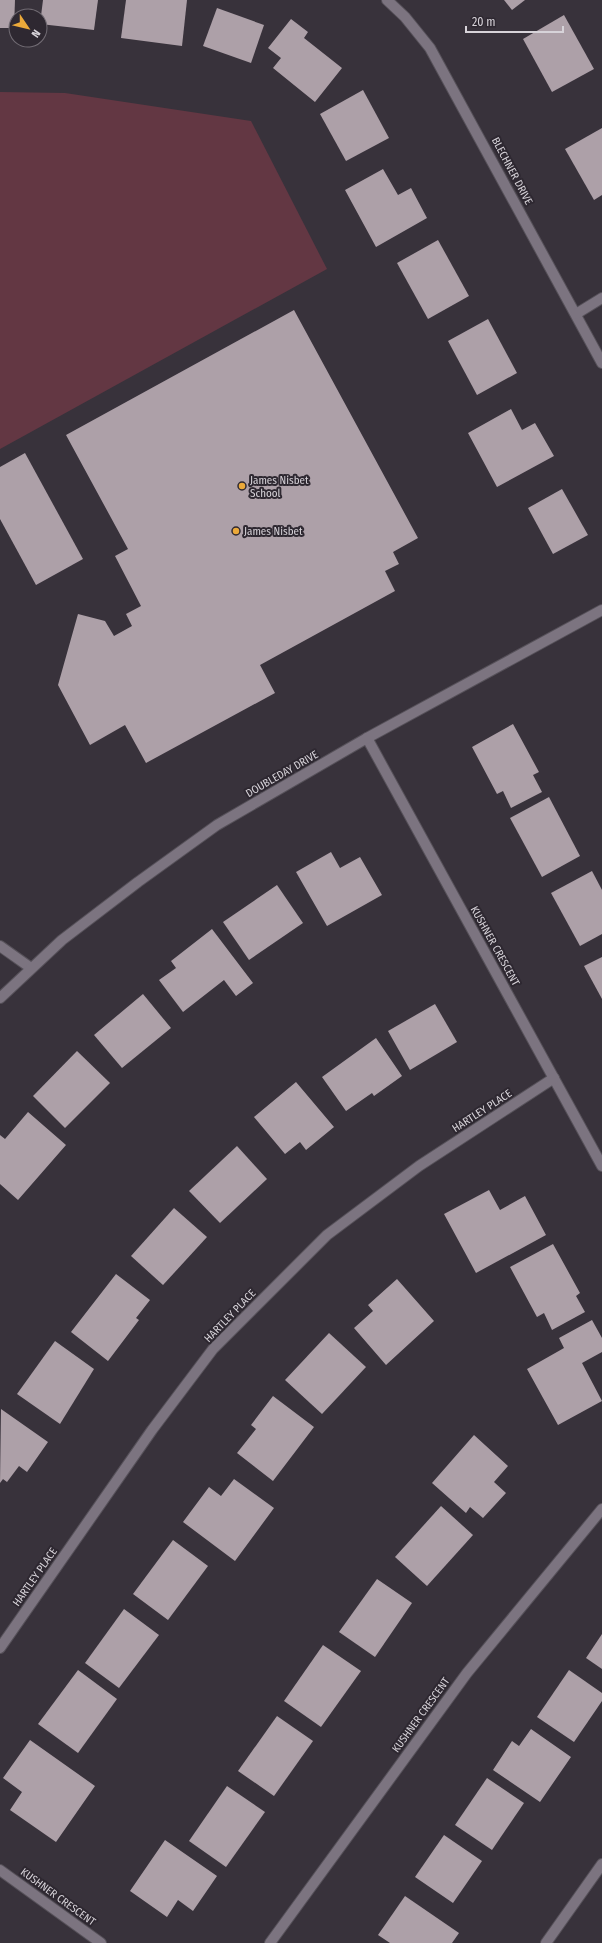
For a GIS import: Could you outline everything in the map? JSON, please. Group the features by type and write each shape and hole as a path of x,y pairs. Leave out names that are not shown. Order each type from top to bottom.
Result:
{"street":[{"name":"BLECHNER DRIVE","path":"387,0 405,17 430,48 602,363"},
{"path":"576,314 602,298"},
{"name":"DOUBLEDAY DRIVE","path":"0,998 62,940 131,886 217,825 367,738 602,610"},
{"name":"KUSHNER CRESCENT","path":"367,738 602,1166"},
{"path":"0,946 31,968"},
{"name":"HARTLEY PLACE","path":"0,1648 152,1430 213,1349 326,1235 419,1166 554,1078"},
{"name":"KUSHNER CRESCENT","path":"270,1943 467,1673 602,1509"},
{"path":"546,1943 598,1877 602,1864"},
{"name":"KUSHNER CRESCENT","path":"0,1870 101,1943"}],"shaded area":[{"path":"0,92 65,93 251,121 327,269 0,449"}],"building":[{"path":"0,0 15,0 15,8 8,8 8,28 0,28"},
{"path":"43,0 98,0 94,30 48,25 48,8 42,8"},
{"path":"126,0 187,0 182,46 121,38"},
{"path":"504,0 525,0 512,10"},
{"path":"217,8 264,25 251,63 203,46"},
{"path":"564,15 594,69 552,92 523,39"},
{"path":"291,19 308,32 304,38 342,68 315,102 273,68 281,58 268,48"},
{"path":"363,90 389,138 346,161 320,114"},
{"path":"602,128 602,195 594,200 565,149"},
{"path":"383,169 398,195 411,188 427,218 376,247 345,190"},
{"path":"438,240 469,296 428,319 397,263"},
{"name":"James Nisbet School","path":"294,310 418,538 393,552 399,564 385,571 395,591 260,665 275,693 146,763 125,725 90,745 58,685 78,614 105,621 114,636 132,626 126,614 141,606 115,556 128,549 66,435"},
{"path":"488,319 517,373 477,395 448,341"},
{"path":"511,409 522,430 535,423 554,456 497,487 468,433"},
{"path":"25,453 83,559 36,585 0,519 0,467"},
{"path":"562,489 588,535 553,554 528,508"},
{"path":"513,724 539,772 533,775 542,792 511,808 503,791 497,794 472,747"},
{"path":"549,797 580,856 542,877 510,818"},
{"path":"331,852 340,868 360,857 382,895 327,926 296,872"},
{"path":"592,871 602,890 602,934 580,946 551,893"},
{"path":"277,885 303,923 249,960 223,922"},
{"path":"212,929 253,983 236,996 224,980 183,1012 159,980 176,968 171,961"},
{"path":"602,957 602,999 584,966"},
{"path":"143,994 171,1028 122,1068 94,1035"},
{"path":"435,1004 457,1042 410,1070 388,1031"},
{"path":"376,1038 402,1076 374,1096 372,1093 346,1111 322,1077"},
{"path":"77,1051 110,1083 65,1128 33,1096"},
{"path":"296,1082 334,1127 306,1150 300,1142 285,1154 254,1117"},
{"path":"28,1112 66,1145 18,1200 0,1184 0,1135 5,1139"},
{"path":"237,1146 267,1179 220,1223 189,1191"},
{"path":"489,1190 500,1210 525,1196 546,1235 476,1273 444,1214"},
{"path":"174,1208 207,1237 163,1285 131,1256"},
{"path":"553,1244 580,1293 576,1296 585,1312 552,1330 544,1313 537,1317 510,1267"},
{"path":"116,1274 150,1300 136,1318 139,1320 108,1361 71,1332"},
{"path":"397,1279 434,1321 386,1365 354,1328 373,1311 368,1305"},
{"path":"592,1320 602,1338 602,1352 582,1363 602,1401 558,1425 527,1369 564,1348 559,1338"},
{"path":"329,1333 366,1367 322,1414 285,1380"},
{"path":"55,1341 94,1369 60,1424 17,1394"},
{"path":"273,1396 314,1427 273,1481 237,1453 256,1429 251,1425"},
{"path":"1,1409 48,1442 27,1472 19,1466 7,1482 3,1479 0,1483"},
{"path":"474,1435 508,1466 494,1482 506,1493 483,1518 470,1507 466,1513 432,1483"},
{"path":"234,1479 274,1508 235,1561 183,1522 209,1487 221,1496"},
{"path":"441,1506 473,1535 427,1586 395,1557"},
{"path":"173,1540 208,1566 168,1620 133,1594"},
{"path":"377,1579 412,1603 375,1657 339,1632"},
{"path":"124,1609 159,1635 119,1688 85,1663"},
{"path":"602,1634 602,1669 586,1658"},
{"path":"323,1645 361,1671 321,1727 284,1701"},
{"path":"78,1670 117,1699 78,1753 38,1724"},
{"path":"569,1670 602,1693 602,1701 574,1742 537,1717"},
{"path":"277,1716 313,1741 274,1796 238,1771"},
{"path":"531,1729 571,1757 540,1802 493,1770 512,1741 519,1746"},
{"path":"30,1740 95,1786 56,1842 10,1810 22,1792 3,1778"},
{"path":"487,1778 524,1803 492,1850 455,1825"},
{"path":"227,1786 265,1812 226,1867 189,1841"},
{"path":"444,1835 482,1861 453,1903 415,1877"},
{"path":"165,1840 217,1876 193,1911 178,1900 167,1917 130,1891"},
{"path":"405,1896 459,1933 452,1943 390,1943 378,1935"}],"place":[{"name":"James Nisbet School","path":"242,486"},
{"name":"James Nisbet","path":"236,531"}]}
